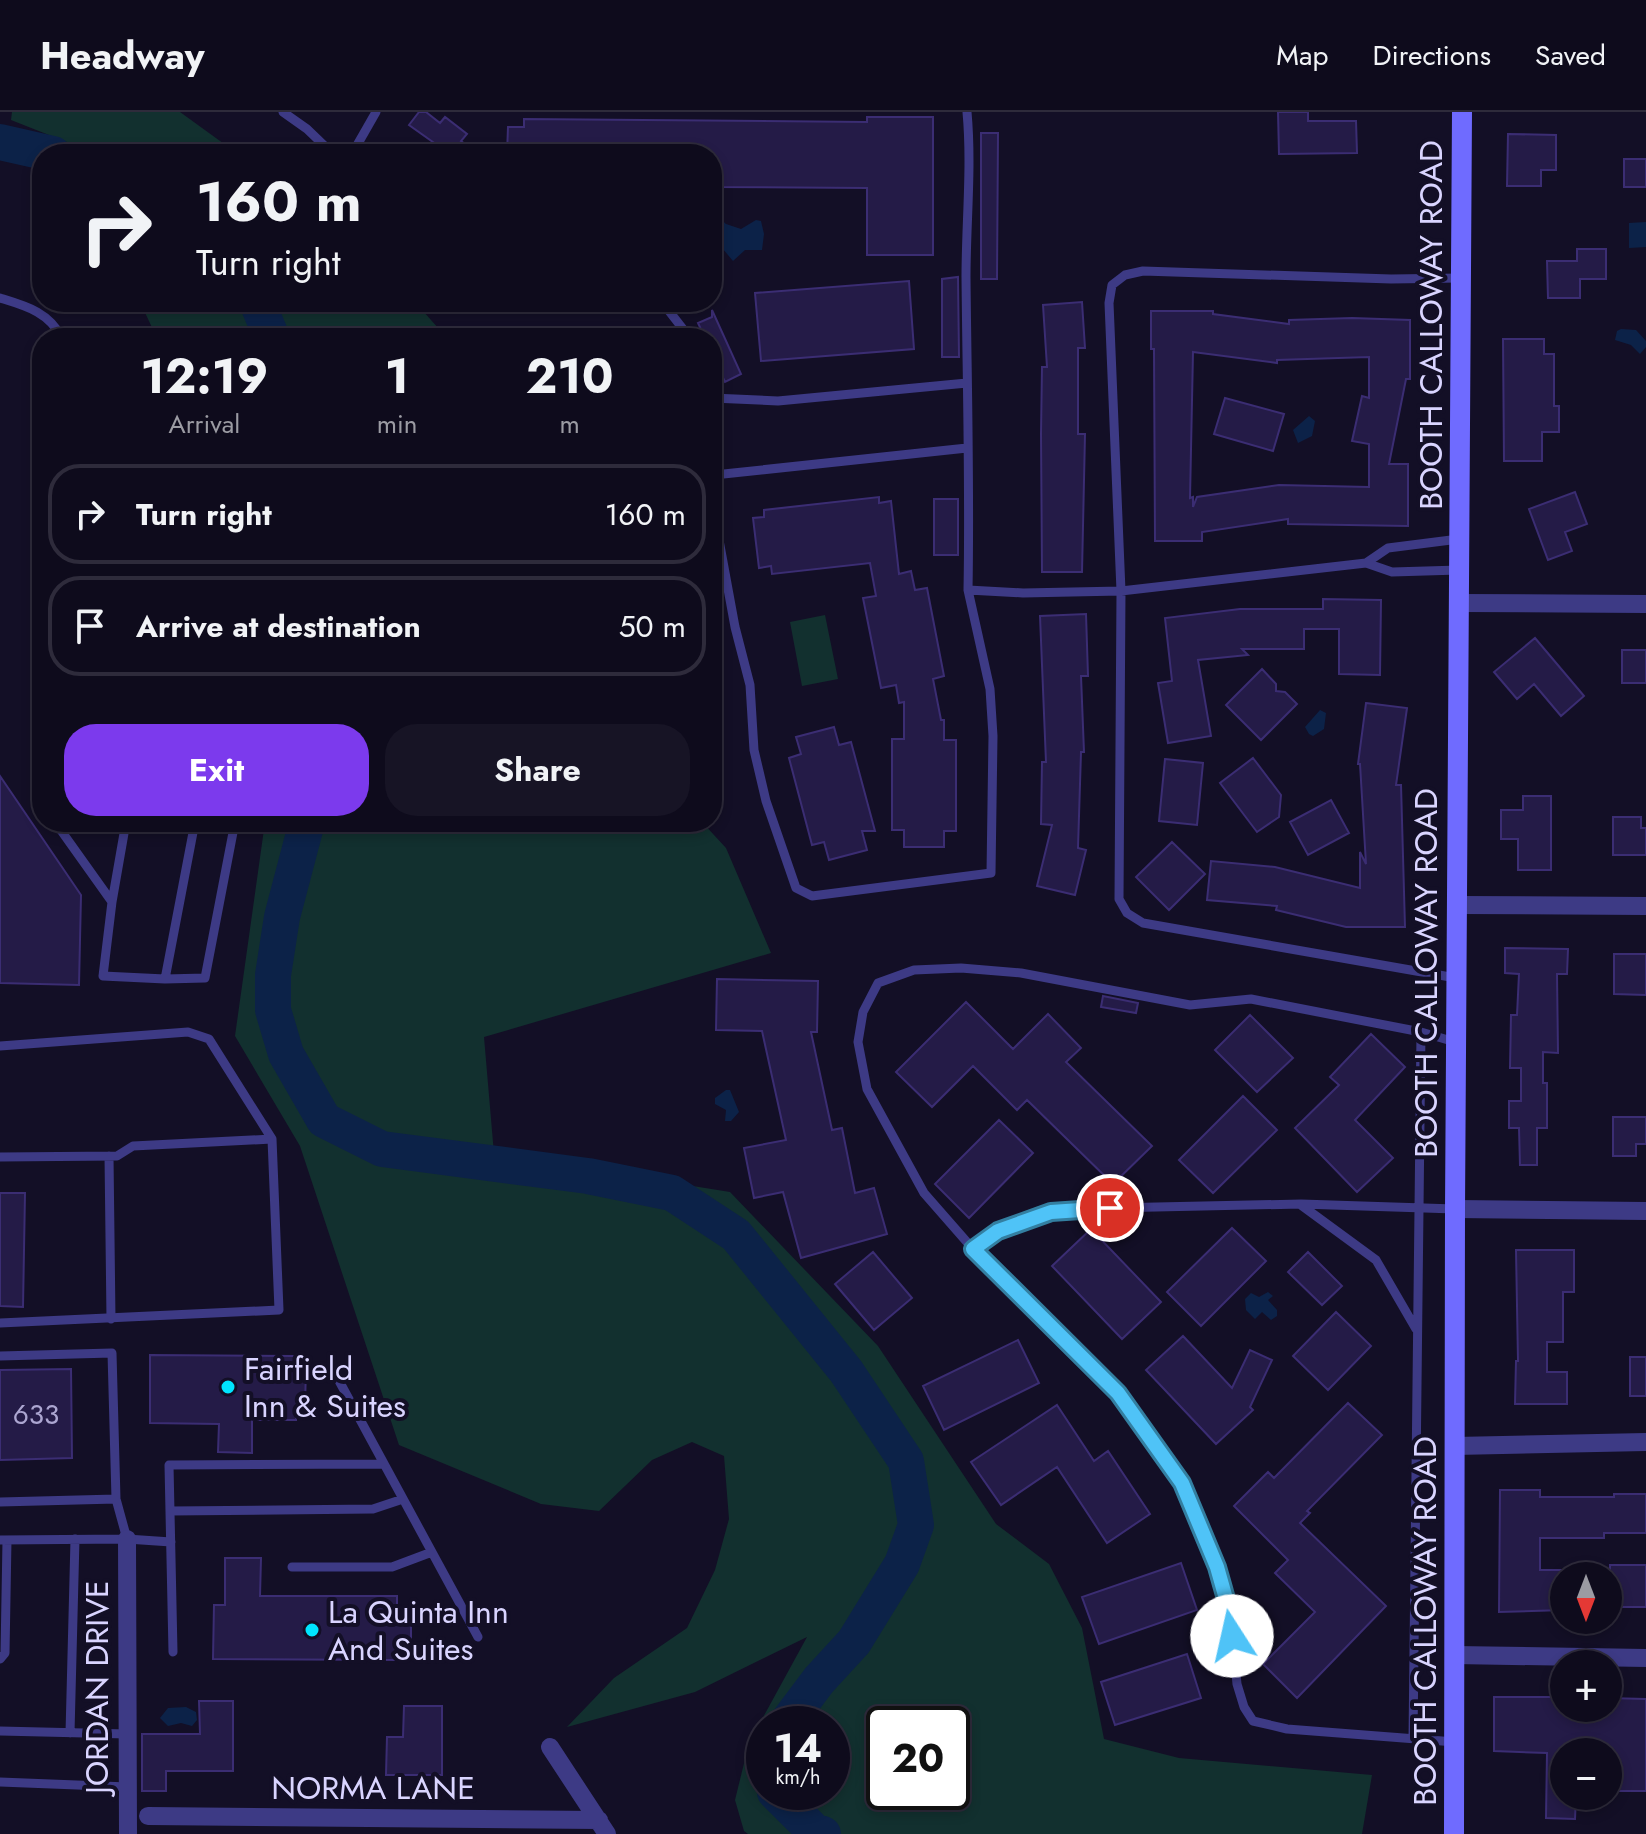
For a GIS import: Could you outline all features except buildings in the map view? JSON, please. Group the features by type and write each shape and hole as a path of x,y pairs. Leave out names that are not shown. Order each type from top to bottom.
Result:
{"street":[{"name":"BOOTH CALLOWAY ROAD","path":"1454,1834 1462,112"},
{"path":"1459,603 1646,604"},
{"path":"1457,905 1646,906"},
{"path":"1455,1209 1646,1211"},
{"path":"1455,1446 1646,1442"},
{"name":"JORDAN DRIVE","path":"127,1539 128,1834"},
{"path":"1454,1655 1646,1658"},
{"path":"550,1747 603,1827"},
{"name":"NORMA LANE","path":"148,1816 603,1827"}],"lane":[{"path":"283,112 323,144"},
{"path":"358,144 376,112"},
{"path":"722,556 750,685 754,750 766,801 796,888 812,896 991,873 993,736 990,689 968,590 967,112"},
{"path":"1456,978 1143,923 1127,913 1119,899 1121,591 1109,303 1112,285 1125,275 1143,271 1391,279 1461,278"},
{"path":"0,298 32,307"},
{"path":"40,312 57,328"},
{"path":"670,312 682,328"},
{"path":"722,398 778,401 967,383"},
{"path":"722,474 967,448"},
{"path":"1366,563 1388,548 1459,539"},
{"path":"968,590 1023,593 1121,591 1366,563 1392,572 1459,570"},
{"path":"62,832 112,902"},
{"path":"124,832 103,976 165,979 205,978 233,832"},
{"path":"165,979 193,832"},
{"path":"1455,1742 1287,1729 1253,1721 1244,1707 1237,1684 1230,1613 1217,1567 1182,1483 1118,1393 973,1249 924,1193 867,1089 858,1042 863,1012 878,983 914,970 961,968 1021,973 1190,1005 1251,999 1421,1032 1456,1042"},
{"path":"0,1046 188,1032 209,1039 272,1139 279,1310 0,1323"},
{"path":"1413,1739 1421,1032"},
{"path":"0,1157 117,1156 133,1146 272,1139"},
{"path":"109,1156 111,1319"},
{"path":"973,1249 998,1231 1051,1212 1301,1204 1455,1209"},
{"path":"1301,1204 1376,1260 1418,1332"},
{"path":"0,1356 112,1353 116,1499 127,1539"},
{"path":"331,1366 478,1637"},
{"path":"173,1652 169,1465 384,1464"},
{"path":"0,1502 116,1499"},
{"path":"170,1511 373,1509 403,1499"},
{"path":"70,1733 75,1539"},
{"path":"0,1659 5,1653 4,1540 127,1539 171,1542"},
{"path":"292,1567 392,1567 432,1552"},
{"path":"0,1731 127,1734"},
{"path":"0,1782 128,1787"}],"green space":[{"path":"12,112 180,112 224,144 72,144 11,120"},
{"path":"145,312 424,312 438,328 152,328"},
{"path":"825,615 838,679 802,686 790,622"},
{"path":"264,832 711,832 726,848 771,953 484,1037 494,1154 730,1192 878,1346 996,1524 1049,1564 1082,1628 1104,1739 1179,1758 1372,1775 1362,1834 748,1834 744,1831 735,1800 746,1755 746,1810 850,1810 850,1706 769,1706 807,1637 695,1692 567,1727 614,1678 687,1628 715,1570 729,1519 724,1456 692,1442 652,1460 599,1511 541,1504 399,1445 300,1146 235,1036"}],"water":[{"path":"722,220 741,229 756,220 761,221 764,234 762,250 745,250 733,261 722,248"},
{"path":"1646,222 1646,247 1629,248 1629,223"},
{"path":"1636,330 1646,341 1646,347 1640,354 1631,345 1615,340 1617,331"},
{"path":"1309,416 1315,421 1312,436 1298,443 1293,430"},
{"path":"1320,710 1326,713 1324,729 1313,736 1305,727"},
{"path":"730,1090 739,1112 731,1121 725,1121 726,1110 715,1104 715,1098"},
{"path":"1268,1292 1273,1296 1268,1300 1277,1310 1277,1316 1271,1320 1262,1312 1255,1319 1246,1310 1245,1299 1251,1293 1259,1297"},
{"path":"186,1707 196,1712 197,1720 192,1726 181,1723 168,1726 160,1718 168,1708"}],"waterway":[{"path":"0,142 32,149"},
{"path":"261,312 268,328"},
{"path":"304,832 282,917 273,975 273,1010 286,1054 324,1120 382,1149 588,1176 672,1193 736,1235 846,1371 906,1461 916,1525 902,1564 854,1642 800,1706"},
{"path":"793,1810 814,1831 823,1834"}],"place":[{"name":"Fairfield Inn & Suites","path":"228,1387"},
{"name":"La Quinta Inn And Suites","path":"312,1630"}],"route":[{"path":"1110,1208 1051,1212 998,1231 973,1249 1118,1393 1182,1483 1217,1567 1230,1613 1232,1636"}]}
